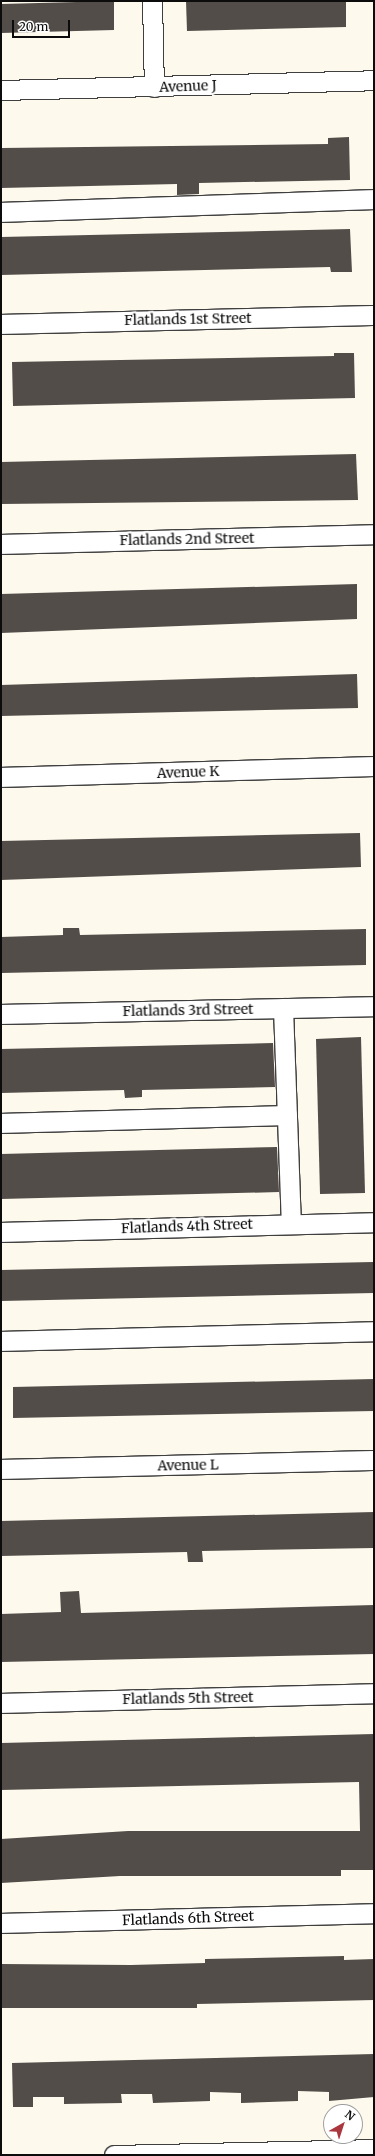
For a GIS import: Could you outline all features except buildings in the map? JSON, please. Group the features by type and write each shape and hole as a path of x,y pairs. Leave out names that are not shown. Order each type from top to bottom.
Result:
{"street":[{"path":"152,1 154,87"},
{"name":"Avenue J","path":"1,90 374,80"},
{"path":"1,212 374,199"},
{"name":"Flatlands 1st Street","path":"1,324 374,315"},
{"name":"Flatlands 2nd Street","path":"1,544 374,534"},
{"name":"Avenue K","path":"1,777 374,766"},
{"name":"Flatlands 3rd Street","path":"1,1014 374,1006"},
{"path":"283,1008 292,1223"},
{"path":"1,1123 287,1116"},
{"name":"Flatlands 4th Street","path":"1,1232 374,1222"},
{"path":"1,1341 374,1332"},
{"name":"Avenue L","path":"1,1469 374,1460"},
{"name":"Flatlands 5th Street","path":"1,1703 374,1693"},
{"name":"Flatlands 6th Street","path":"1,1923 374,1913"},
{"path":"114,2155 374,2149"}]}
